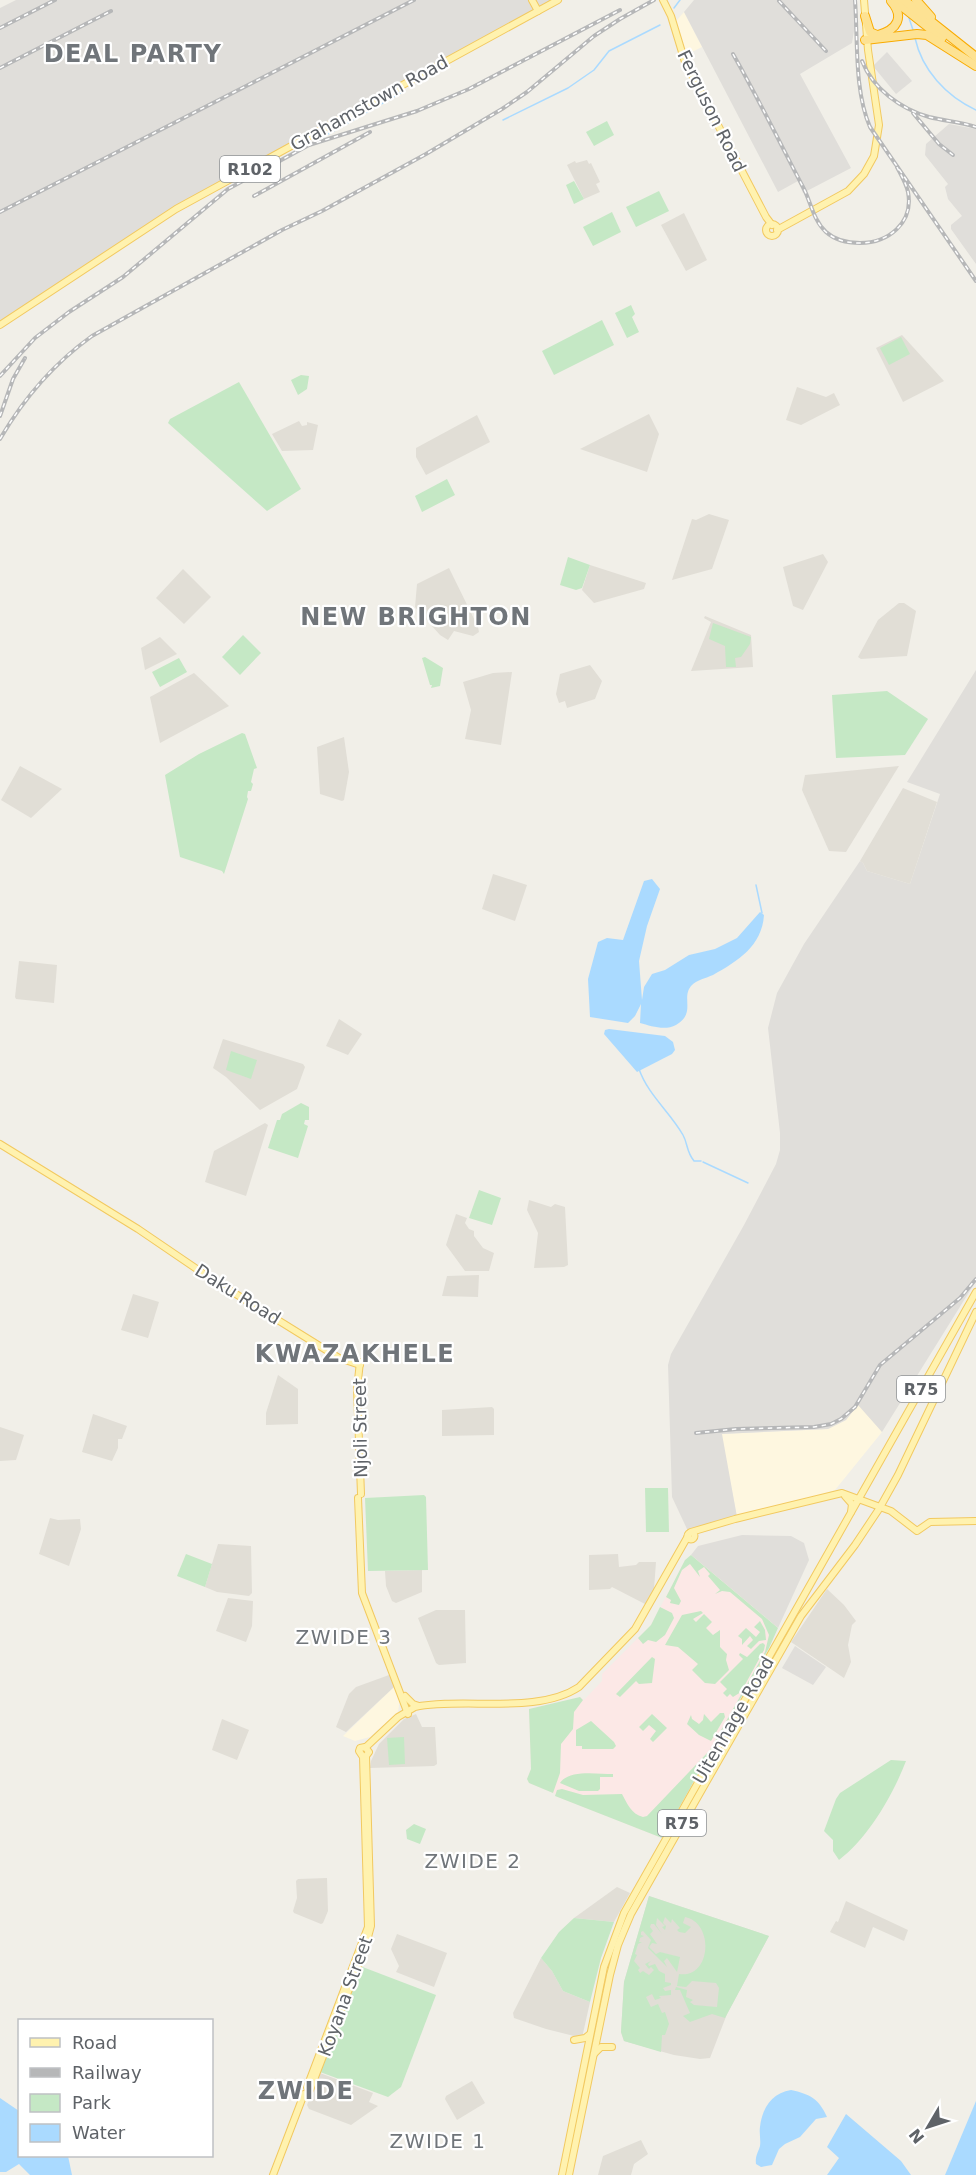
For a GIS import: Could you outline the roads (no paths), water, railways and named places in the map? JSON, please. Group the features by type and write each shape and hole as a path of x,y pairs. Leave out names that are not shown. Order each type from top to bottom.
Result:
{"highway":[{"path":"896,1 976,66"},
{"path":"866,38 891,30 898,21 896,1"},
{"path":"896,1 915,4 976,57"},
{"path":"865,16 870,32 877,35"},
{"path":"866,38 922,34 936,39 976,66"}],"main road":[{"path":"534,0 539,10"},
{"name":"Grahamstown Road","path":"0,325 176,209 558,0"},
{"path":"863,0 866,38"},
{"path":"863,0 866,38"},
{"name":"Ferguson Road","path":"664,1 685,62 772,225 784,225 848,191 869,166 876,148 879,125 866,38"},
{"name":"Daku Road","path":"0,1144 138,1229 178,1257 270,1311 340,1356 358,1364"},
{"name":"Uitenhage Road","path":"569,2175 590,2054 591,2032 604,1967 624,1913 976,1292"},
{"name":"Uitenhage Road","path":"562,2175 614,1959 635,1906 801,1616 874,1518 885,1499 976,1312"},
{"name":"Njoli Street","path":"358,1364 362,1593 409,1712"},
{"path":"366,1753 400,1715 404,1699 421,1706 454,1705 545,1700 570,1692 579,1687 635,1629 680,1549 691,1535 708,1527 858,1494 864,1489"},
{"path":"848,1496 901,1519 917,1531 930,1522 976,1521"},
{"path":"848,1496 852,1504 851,1512"},
{"path":"885,1499 885,1506 889,1513"},
{"path":"874,1518 880,1514 889,1513"},
{"path":"366,1753 409,1712 454,1705"},
{"path":"400,1715 421,1706"},
{"name":"Koyana Street","path":"275,2175 368,1927 366,1753"},
{"path":"591,2032 585,2038 577,2041 585,2046 590,2054 601,2048 612,2047"}],"water":[{"path":"652,879 660,889 647,926 639,961 642,1000 644,987 652,974 665,970 689,955 715,949 737,938 760,912 764,915 759,935 754,944 740,958 692,985 687,995 686,1015 672,1027 653,1027 640,1023 641,1004 635,1016 628,1023 590,1017 588,979 598,942 607,938 623,940 644,881"},
{"path":"605,1030 665,1036 673,1042 675,1050 672,1054 637,1072 604,1034"},
{"path":"791,2090 813,2098 827,2117 816,2119 800,2137 779,2149 772,2165 761,2167 756,2164 756,2157 760,2146 763,2114 773,2098"},
{"path":"0,2098 18,2110 18,2157 68,2157 72,2175 30,2175 19,2164 6,2172 0,2172"},
{"path":"976,2101 976,2175 945,2175"},
{"path":"846,2114 901,2161 911,2175 827,2175 839,2158 827,2147"}],"waterway":[{"path":"674,8 680,0"},
{"path":"908,15 913,30"},
{"path":"503,120 568,88 594,70 609,51 660,25"},
{"path":"915,38 923,61 937,81 945,90 976,110"},
{"path":"321,138 404,91"},
{"path":"756,885 762,913"},
{"path":"639,1069 653,1095 683,1135 691,1157 694,1161 701,1161"},
{"path":"703,1162 748,1183"}],"railway":[{"path":"0,28 55,0"},
{"path":"0,212 414,0"},
{"path":"0,439 40,383 92,336 282,230 322,211 426,154 502,109 527,92 594,36 654,0"},
{"path":"855,0 859,81 870,127 976,281"},
{"path":"779,1 826,51"},
{"path":"0,376 35,338 69,312 123,277 228,189 309,145 417,111 469,89 620,10"},
{"path":"0,68 111,11"},
{"path":"733,54 803,187 818,222 830,235 860,243 880,239 897,229 903,222 909,203 908,192 897,167"},
{"path":"862,61 881,89 908,109 929,117 976,127"},
{"path":"913,113 939,144 953,155"},
{"path":"254,196 370,132"},
{"path":"0,416 13,379 25,358"},
{"path":"696,1433 736,1429 814,1427 831,1424 841,1419 855,1407 880,1365 960,1298 976,1279"}],"district":[{"name":"DEAL PARTY","path":"133,54"},
{"name":"NEW BRIGHTON","path":"416,617"},
{"name":"KWAZAKHELE","path":"355,1354"},
{"name":"ZWIDE 3","path":"344,1637"},
{"name":"ZWIDE 2","path":"473,1861"},
{"name":"ZWIDE","path":"306,2091"},
{"name":"ZWIDE 1","path":"438,2141"}]}
